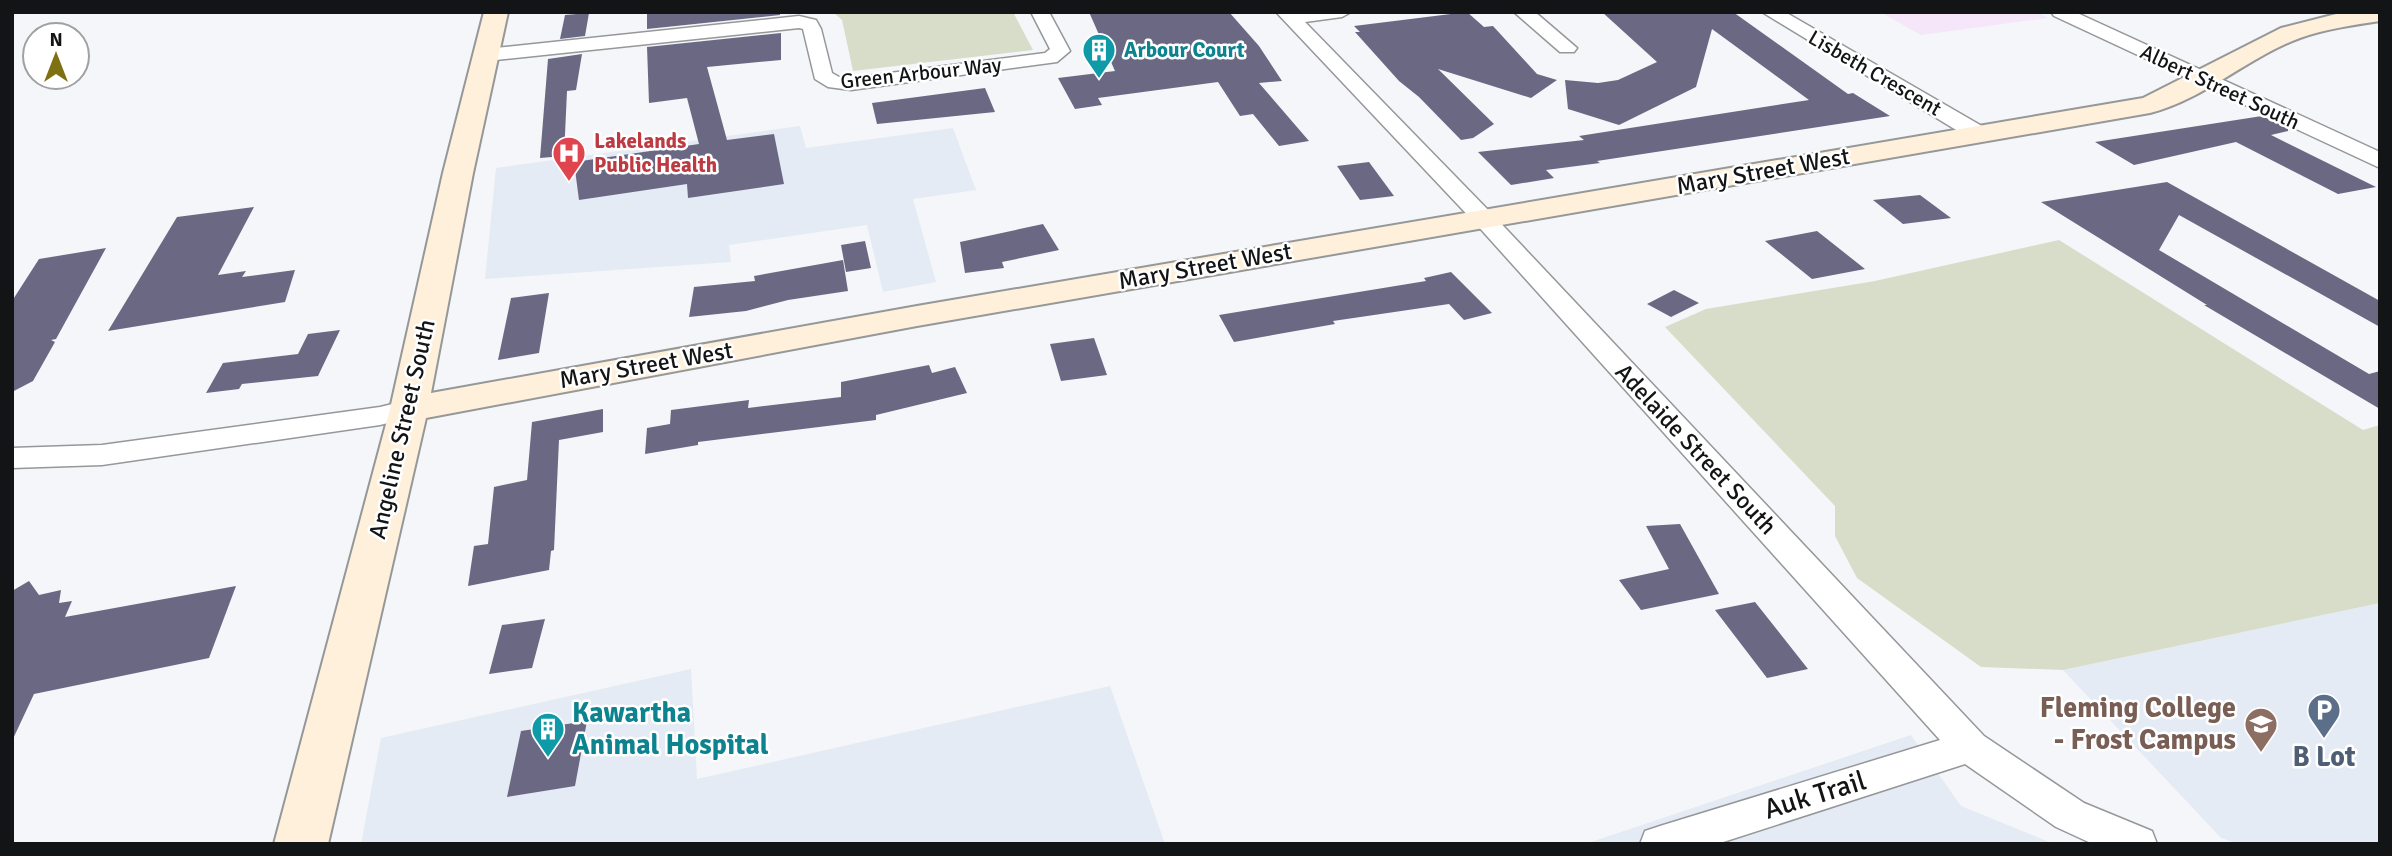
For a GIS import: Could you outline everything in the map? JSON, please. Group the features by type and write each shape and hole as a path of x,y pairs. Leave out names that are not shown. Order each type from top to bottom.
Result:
{"street":[{"name":"Angeline Street South","path":"301,844 409,410 458,173 496,12"},
{"name":"Green Arbour Way","path":"486,55 799,22 808,24 812,29 822,75 826,80 851,84 1050,58 1060,51 1040,12"},
{"path":"1288,15 1342,12"},
{"path":"1522,12 1567,48"},
{"name":"Lisbeth Crescent","path":"1771,12 1979,134"},
{"name":"Albert Street South","path":"2060,12 2380,161"},
{"name":"Mary Street West","path":"12,458 102,456 409,410 931,314 2150,105 2290,33 2380,13"},
{"name":"Adelaide Street South","path":"1288,15 1485,220 1970,747 2070,815 2137,844"},
{"name":"Auk Trail","path":"1660,844 1970,747"}],"shaded area":[{"path":"1880,12 2036,12 2048,18 1921,35"},
{"path":"800,126 806,148 953,128 976,190 913,199 936,282 883,292 867,225 729,245 731,262 485,279 496,168"},
{"name":"Fleming College - Frost Campus","path":"2380,603 2380,844 2239,844 2221,838 2063,670"},
{"path":"691,669 697,779 1110,686 1165,844 361,844 381,738"},
{"path":"1911,735 1961,806 2054,844 1585,844"}],"green space":[{"path":"833,12 1013,12 1033,50 853,71 842,20"},
{"path":"2059,240 2363,430 2380,425 2380,603 2063,670 1981,667 1857,578 1835,536 1835,506 1665,327 1706,309 1875,281"}],"building":[{"path":"647,12 780,12 780,15 647,29"},
{"path":"1089,12 1229,12 1259,46 1282,81 1259,83 1309,141 1279,146 1253,114 1240,116 1218,82 1098,98 1102,105 1075,109 1058,78 1115,71"},
{"path":"1467,12 1484,27 1493,26 1537,74 1557,80 1531,98 1438,69 1494,124 1473,138 1461,140 1419,97 1399,81 1355,32 1360,32 1354,26"},
{"path":"1602,12 1733,12 1848,94 1853,93 1890,116 1546,170 1554,178 1511,185 1478,152 1584,140 1579,136 1809,100 1712,29 1696,87 1619,125 1568,109 1565,80 1598,83 1618,80 1657,62"},
{"path":"589,13 585,36 560,39 565,15"},
{"path":"781,33 781,60 707,67 727,140 774,134 784,184 688,198 687,184 579,200 574,162 699,144 687,98 649,103 647,47"},
{"path":"582,54 576,90 567,91 564,156 540,158 548,59"},
{"path":"985,88 995,112 877,124 872,103"},
{"path":"2262,116 2288,128 2288,131 2271,135 2376,187 2338,194 2236,142 2134,165 2095,142"},
{"path":"1369,162 1394,196 1360,200 1337,166"},
{"path":"2167,182 2380,301 2380,327 2179,215 2159,250 2369,374 2380,371 2380,409 2204,305 2207,305 2041,202"},
{"path":"1920,195 1951,218 1903,224 1873,200"},
{"path":"254,207 218,275 246,271 242,277 295,270 285,302 108,331 177,217"},
{"path":"1043,224 1059,250 1002,262 1004,268 965,273 960,242"},
{"path":"1817,231 1865,269 1812,279 1765,241"},
{"path":"865,241 871,268 846,272 841,245"},
{"path":"106,248 56,339 51,340 55,342 33,381 12,392 12,301 39,259"},
{"path":"843,260 848,291 788,300 746,311 689,317 694,287 755,281 754,276"},
{"path":"1451,272 1492,313 1464,320 1449,304 1333,321 1335,324 1234,342 1219,315 1426,281 1424,278"},
{"path":"1674,290 1699,303 1671,317 1647,304"},
{"path":"549,293 539,353 498,360 511,298"},
{"path":"340,330 318,376 242,384 239,389 206,393 223,363 298,354 308,334"},
{"path":"1094,338 1107,375 1061,381 1050,344"},
{"path":"929,365 932,373 955,367 967,393 876,415 876,420 698,442 698,445 645,454 647,428 670,424 671,410 749,400 748,408 841,397 841,382"},
{"path":"603,409 603,432 559,440 554,550 551,551 549,570 468,586 474,546 488,544 494,487 527,480 532,422"},
{"path":"1680,524 1719,594 1641,610 1619,580 1669,569 1646,526"},
{"path":"29,581 39,595 61,590 59,603 72,601 65,617 236,586 209,658 34,694 12,741 12,591"},
{"path":"1755,602 1808,669 1767,678 1715,610"},
{"path":"545,619 532,668 489,674 502,625"},
{"name":"Kawartha Animal Hospital","path":"587,721 575,786 507,797 521,731"}],"place":[{"name":"Arbour Court","path":"1099,80"},
{"name":"Lakelands Public Health","path":"569,183"},
{"name":"B Lot","path":"2324,740"},
{"name":"Fleming College - Frost Campus","path":"2261,754"},
{"name":"Kawartha Animal Hospital","path":"548,759"}]}
